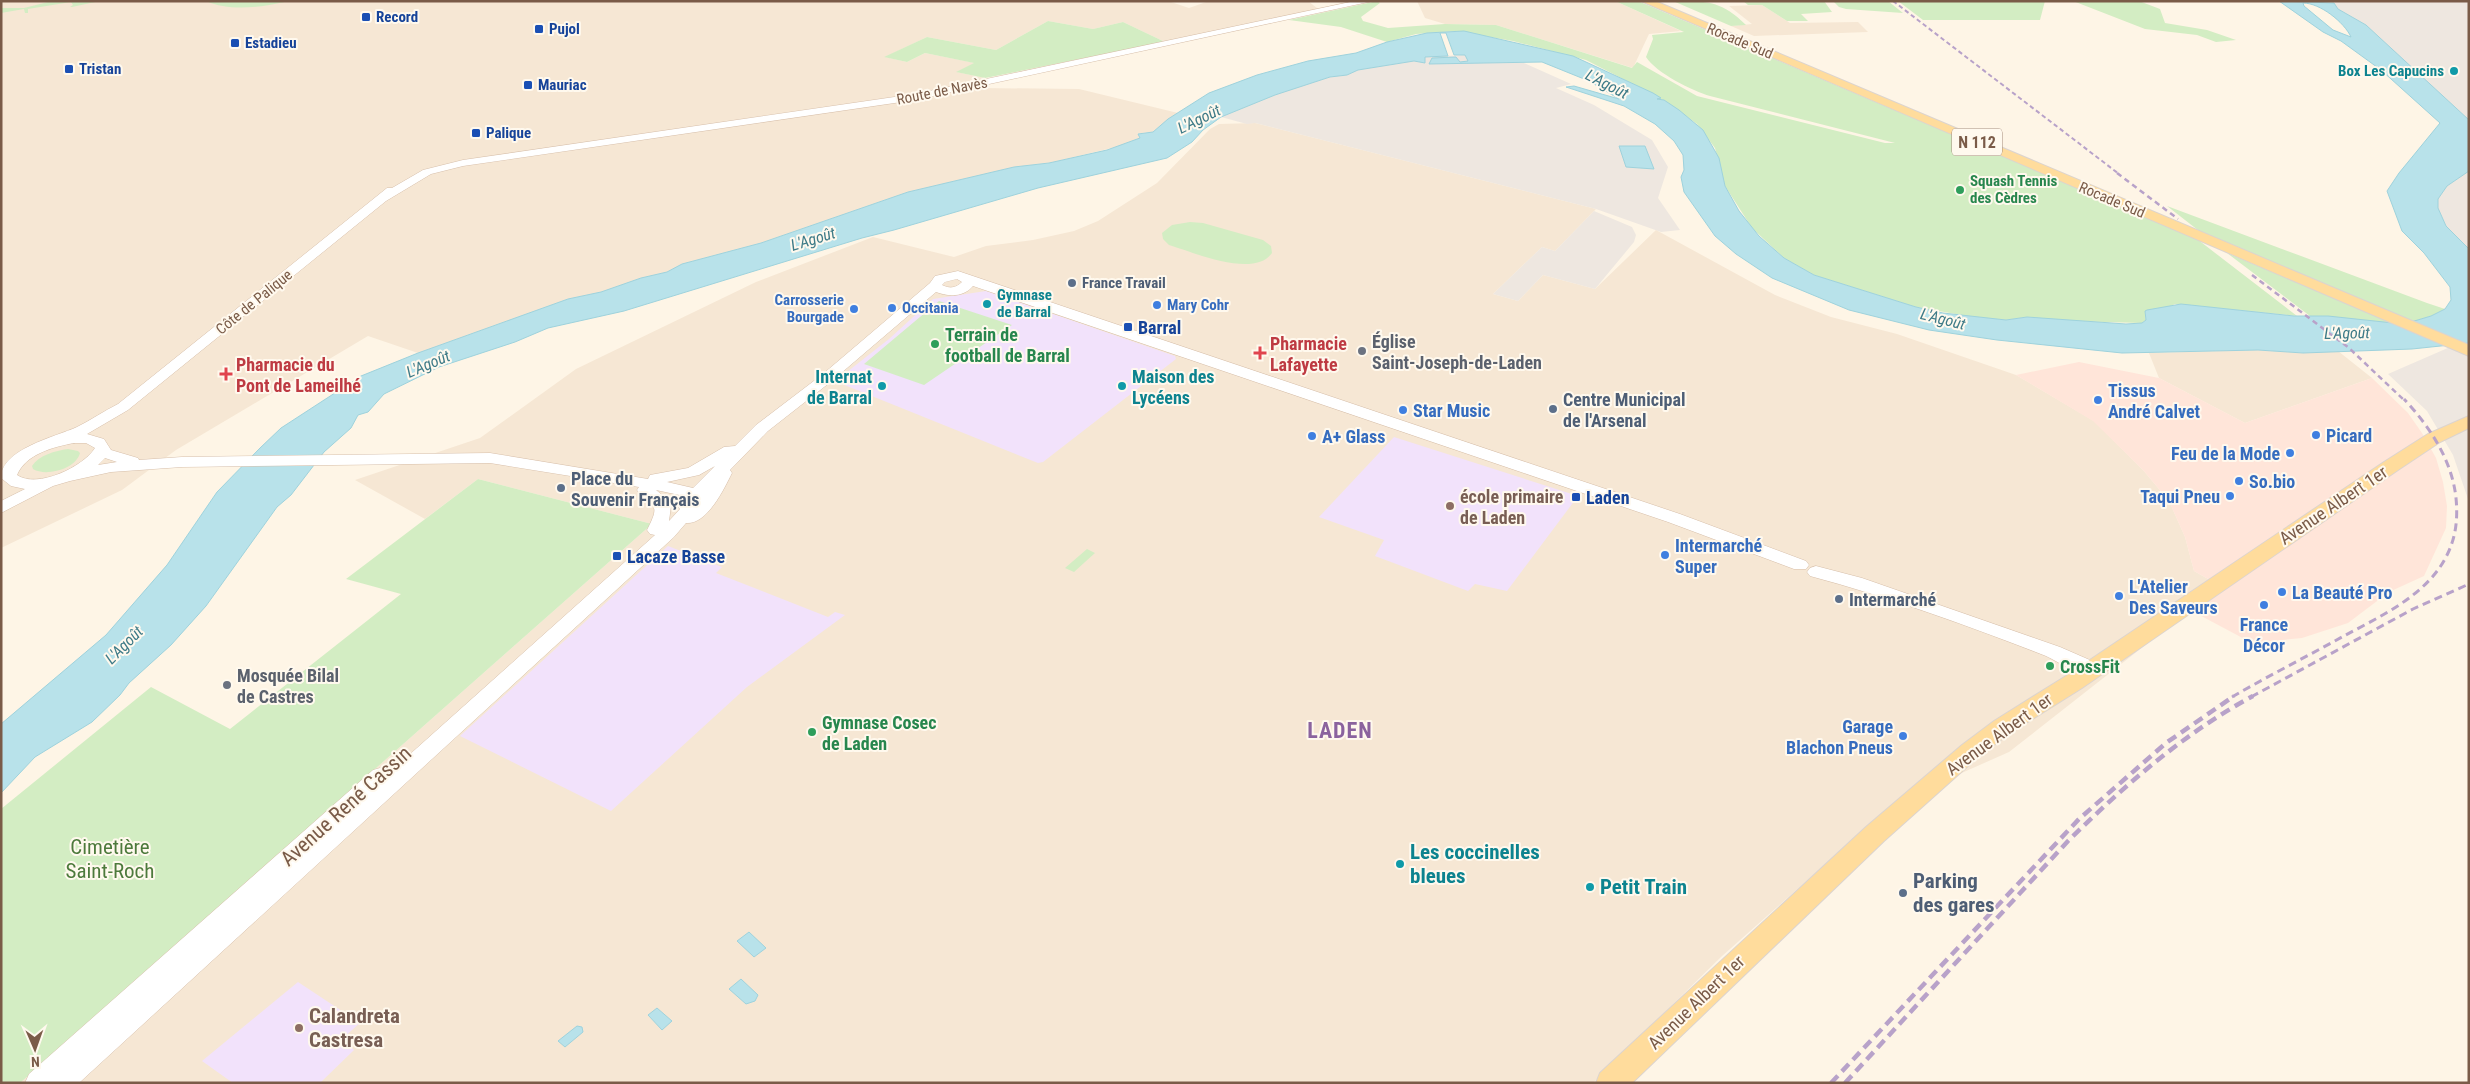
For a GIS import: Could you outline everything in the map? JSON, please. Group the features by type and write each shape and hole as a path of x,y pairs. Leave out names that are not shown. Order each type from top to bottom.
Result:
{"main road":[{"name":"Route de Navès","path":"510,156 902,99 1369,1"},
{"name":"Rocade Sud","path":"1647,1 2469,351"},
{"path":"384,198 427,172 439,160 460,161 461,156 510,156"},
{"path":"384,198 439,160 510,156"},
{"name":"Côte de Palique","path":"54,443 85,429 124,407 384,198"},
{"path":"627,480 671,478 693,472 754,435 823,381 917,302 935,286 936,281 948,276 963,276 959,287"},
{"path":"935,286 939,290 959,287 995,288 1394,424 1429,440 1646,516 1699,529 1808,569 1856,582 2059,654 2092,669"},
{"path":"917,302 959,287"},
{"name":"Côte de Palique","path":"64,478 90,465 97,459 108,428 124,407"},
{"name":"Avenue Albert 1er","path":"1617,1079 1875,834 1939,777 2002,727 2092,669 2390,466 2434,438 2469,421"},
{"path":"662,531 693,507 694,497 754,435"},
{"path":"1,497 10,478 9,470 14,463 35,449 79,438 97,441 102,446 104,453 126,460 204,462 490,458 687,491 694,497"},
{"path":"662,531 706,504 731,460"},
{"path":"10,478 17,482 28,484 111,467 182,462"},
{"path":"584,473 615,484 680,498 694,497 718,484"},
{"path":"1,508 64,478"},
{"path":"645,490 661,500 664,507 662,531"},
{"name":"Avenue René Cassin","path":"38,1083 81,1054 662,531"},
{"name":"Avenue René Cassin","path":"60,1083 81,1054"}],"shaded area":[{"path":"1,1 1168,1 1189,8 1209,1 1308,1 1322,12 1165,42 1123,22 1093,29 1048,21 996,50 927,37 885,57 907,62 925,53 975,63 957,72 985,78 980,88 1079,89 1178,113 1153,132 1138,134 1140,138 1120,146 1049,163 1014,167 908,192 761,243 682,264 667,272 641,278 601,292 568,299 418,353 368,336 176,450 122,490 1,548"},
{"path":"1417,1 1615,1 1681,31 1649,34 1633,68 1496,25 1445,24 1425,18"},
{"path":"2331,1 2469,1 2469,120 2366,25 2338,9"},
{"path":"1762,5 1790,23 1858,22 1868,32 1754,36 1731,26 1752,24 1729,6"},
{"path":"1465,55 1469,62 1524,63 1571,84 1556,88 1594,105 1652,140 1668,167 1658,198 1680,230 1661,232 1596,209 1255,123 1247,124 1221,117 1275,95 1330,77 1347,75 1358,70 1414,61 1425,63 1425,57"},
{"path":"1255,123 1596,209 1555,251 1542,247 1493,294 1518,301 1543,275 1595,289 1656,230 1775,295 1831,317 1897,334 2016,375 2094,421 2143,470 2169,501 2185,537 2194,571 2224,588 2190,610 2009,752 1894,803 1721,957 1593,1083 20,1083 652,524 478,479 425,519 355,480 480,438 576,369 756,282 873,237 954,257 986,246 1033,240 1074,231 1098,221 1157,183 1210,129 1219,124"},
{"path":"2469,171 2469,249 2446,226 2438,208 2438,199 2447,186"},
{"path":"1594,211 1632,227 1636,235 1634,242 1595,289 1543,275 1518,301 1493,294 1542,247 1555,251"},
{"path":"986,291 1175,356 1176,359 1043,462 1038,463 837,382 838,379 889,339 933,299"},
{"path":"2450,347 2469,355 2469,502 2453,455 2427,411 2388,374"},
{"path":"2258,350 2303,353 2338,351 2372,378 2245,423 2159,378 2149,353"},
{"path":"2079,362 2159,378 2245,423 2372,378 2408,413 2422,433 2436,458 2443,482 2447,506 2446,528 2424,576 2389,592 2348,623 2302,638 2252,643 2190,610 2224,588 2194,571 2185,537 2169,501 2143,470 2093,421 2016,375"},
{"name":"école primaire de Laden","path":"1394,437 1578,496 1507,591 1475,584 1468,591 1375,556 1384,540 1319,517"},
{"path":"668,546 722,567 716,573 828,617 835,612 845,615 747,687 611,811 460,736"},
{"name":"Calandreta Castresa","path":"298,982 360,1023 343,1038 354,1050 320,1083 233,1083 202,1061"}],"green space":[{"path":"52,1 100,1 72,7 70,7 73,5 71,2 28,9 28,13 25,13 24,9 1,13 1,8 24,8"},
{"path":"206,1 289,1 258,7 236,7"},
{"path":"1377,1 1380,3 1361,17 1363,21 1388,28 1445,24 1496,25 1632,68 1637,62 1697,96 1885,143 1895,143 1710,96 1675,81 1658,69 1646,57 1653,39 1652,35 1684,32 1615,1 1638,1 2197,239 2297,316 2175,304 2145,312 2146,320 2142,323 2066,321 2027,317 2006,320 1967,316 1916,307 1814,275 1784,258 1752,228 1725,186 1715,148 1697,124 1664,100 1656,99 1660,98 1586,60 1513,41 1456,31 1416,34 1387,42 1341,27 1289,20"},
{"path":"1673,1 1695,1 1721,6 1746,25 1731,26"},
{"path":"1743,1 1824,1 1832,12 1801,14 1808,21 1787,21 1762,5 1748,5"},
{"path":"1833,1 1888,1 1903,13 1846,9 1839,7"},
{"path":"1898,1 2045,1 2040,20 1923,20"},
{"path":"2073,1 2139,1 2160,9 2165,23 2207,30 2236,40 2216,42 2197,35 2145,29"},
{"path":"1048,21 1093,29 1123,22 1165,42 985,78 956,72 974,63 925,53 907,62 884,57 927,37 996,50"},
{"path":"2167,206 2445,309 2431,316 2411,322 2203,234"},
{"path":"1190,222 1203,223 1263,240 1271,246 1272,253 1263,260 1252,264 1238,264 1169,245 1163,239 1162,233 1172,225"},
{"path":"2227,253 2393,323 2310,316"},
{"name":"Terrain de football de Barral","path":"939,301 1012,325 924,385 864,364"},
{"path":"68,449 80,453 77,459 67,467 53,472 33,469 32,466 35,462 43,456"},
{"name":"Cimetière Saint-Roch","path":"478,479 652,524 20,1083 1,1083 1,809 151,687 230,729 401,594 346,579"},
{"path":"1087,549 1095,553 1074,572 1065,568"}],"water":[{"name":"L'Agoût","path":"2279,1 2334,3 2338,9 2366,25 2469,120 2469,171 2447,186 2438,199 2438,208 2446,226 2469,249 2469,343 2412,349 2303,353 2258,350 2122,353 1997,340 1929,330 1849,310 1772,278 1736,254 1715,236 1684,192 1681,177 1684,170 1683,155 1674,141 1655,124 1624,106 1566,87 1574,86 1619,99 1589,81 1542,62 1429,64 1432,58 1456,57 1460,62 1468,61 1465,55 1454,55 1446,33 1440,33 1448,56 1425,57 1425,63 1414,61 1358,70 1347,75 1330,77 1275,95 1221,117 1203,130 1192,142 1167,158 1038,188 862,238 624,311 548,328 515,342 439,367 384,394 368,412 358,415 351,428 324,452 291,495 277,507 206,606 171,645 129,683 120,695 92,722 35,757 1,793 1,724 106,635 167,565 217,492 260,448 281,428 361,376 418,353 568,299 601,292 641,278 667,272 682,264 761,243 908,192 1014,167 1049,163 1107,150 1140,138 1138,134 1153,132 1168,119 1209,93 1257,75 1308,61 1356,53 1387,42 1427,33 1464,31 1573,56 1653,93 1661,98 1657,99 1664,100 1679,110 1703,130 1719,158 1725,186 1739,211 1759,236 1784,258 1814,275 1916,307 1943,313 2006,320 2027,317 2126,324 2142,323 2146,320 2145,311 2147,310 2181,304 2294,316 2328,316 2393,323 2411,322 2431,316 2445,309 2451,300 2450,287 2424,253 2402,231 2387,191 2399,173 2440,123 2381,70 2341,41 2323,32","holes":["2303,3 2310,4 2331,14 2343,25 2351,37 2333,30 2304,6"]},
{"path":"1619,146 1645,146 1654,169 1626,167"},
{"path":"749,932 766,948 754,957 737,941"},
{"path":"741,979 758,995 755,1001 746,1004 729,989"},
{"path":"657,1008 672,1021 662,1030 648,1015"},
{"path":"577,1026 582,1027 583,1032 565,1047 558,1041"}],"railway":[{"path":"1893,1 2119,174"},
{"path":"2117,173 2178,219"},
{"path":"2252,275 2349,348 2405,401"},
{"path":"2232,697 2371,622 2400,604 2427,583 2446,557 2454,536 2457,513 2454,484 2445,457 2431,433 2404,399"},
{"path":"2251,697 2413,609 2469,584"},
{"path":"1831,1083 2079,819 2166,743 2234,696"},
{"path":"1845,1083 2089,820 2179,744 2253,696"}],"place":[{"name":"Record","path":"366,17"},
{"name":"Pujol","path":"539,29"},
{"name":"Estadieu","path":"235,43"},
{"name":"Tristan","path":"69,69"},
{"name":"Box Les Capucins","path":"2454,71"},
{"name":"Mauriac","path":"528,85"},
{"name":"Palique","path":"476,133"},
{"name":"Squash Tennis des Cèdres","path":"1960,190"},
{"name":"France Travail","path":"1072,283"},
{"name":"Gymnase de Barral","path":"987,304"},
{"name":"Mary Cohr","path":"1157,305"},
{"name":"Occitania","path":"892,308"},
{"name":"Carrosserie Bourgade","path":"854,309"},
{"name":"Barral","path":"1128,327"},
{"name":"Terrain de football de Barral","path":"935,344"},
{"name":"Église Saint-Joseph-de-Laden","path":"1362,351"},
{"name":"Pharmacie Lafayette","path":"1260,353"},
{"name":"Pharmacie du Pont de Lameilhé","path":"226,374"},
{"name":"Internat de Barral","path":"882,386"},
{"name":"Maison des Lycéens","path":"1122,386"},
{"name":"Tissus André Calvet","path":"2098,400"},
{"name":"Centre Municipal de l'Arsenal","path":"1553,409"},
{"name":"Star Music","path":"1403,410"},
{"name":"Picard","path":"2316,435"},
{"name":"A+ Glass","path":"1312,436"},
{"name":"Feu de la Mode","path":"2290,453"},
{"name":"So.bio","path":"2239,481"},
{"name":"Place du Souvenir Français","path":"561,488"},
{"name":"Taqui Pneu","path":"2230,496"},
{"name":"Laden","path":"1576,497"},
{"name":"école primaire de Laden","path":"1450,506"},
{"name":"Intermarché Super","path":"1665,555"},
{"name":"Lacaze Basse","path":"617,556"},
{"name":"La Beauté Pro","path":"2282,592"},
{"name":"L'Atelier Des Saveurs","path":"2119,596"},
{"name":"Intermarché","path":"1839,599"},
{"name":"France Décor","path":"2264,605"},
{"name":"CrossFit","path":"2050,666"},
{"name":"Mosquée Bilal de Castres","path":"227,685"},
{"name":"Gymnase Cosec de Laden","path":"812,732"},
{"name":"Garage Blachon Pneus","path":"1903,736"},
{"name":"Les coccinelles bleues","path":"1400,864"},
{"name":"Petit Train","path":"1590,887"},
{"name":"Parking des gares","path":"1903,893"},
{"name":"Calandreta Castresa","path":"299,1028"}],"district":[{"name":"LADEN","path":"1340,730"}]}
